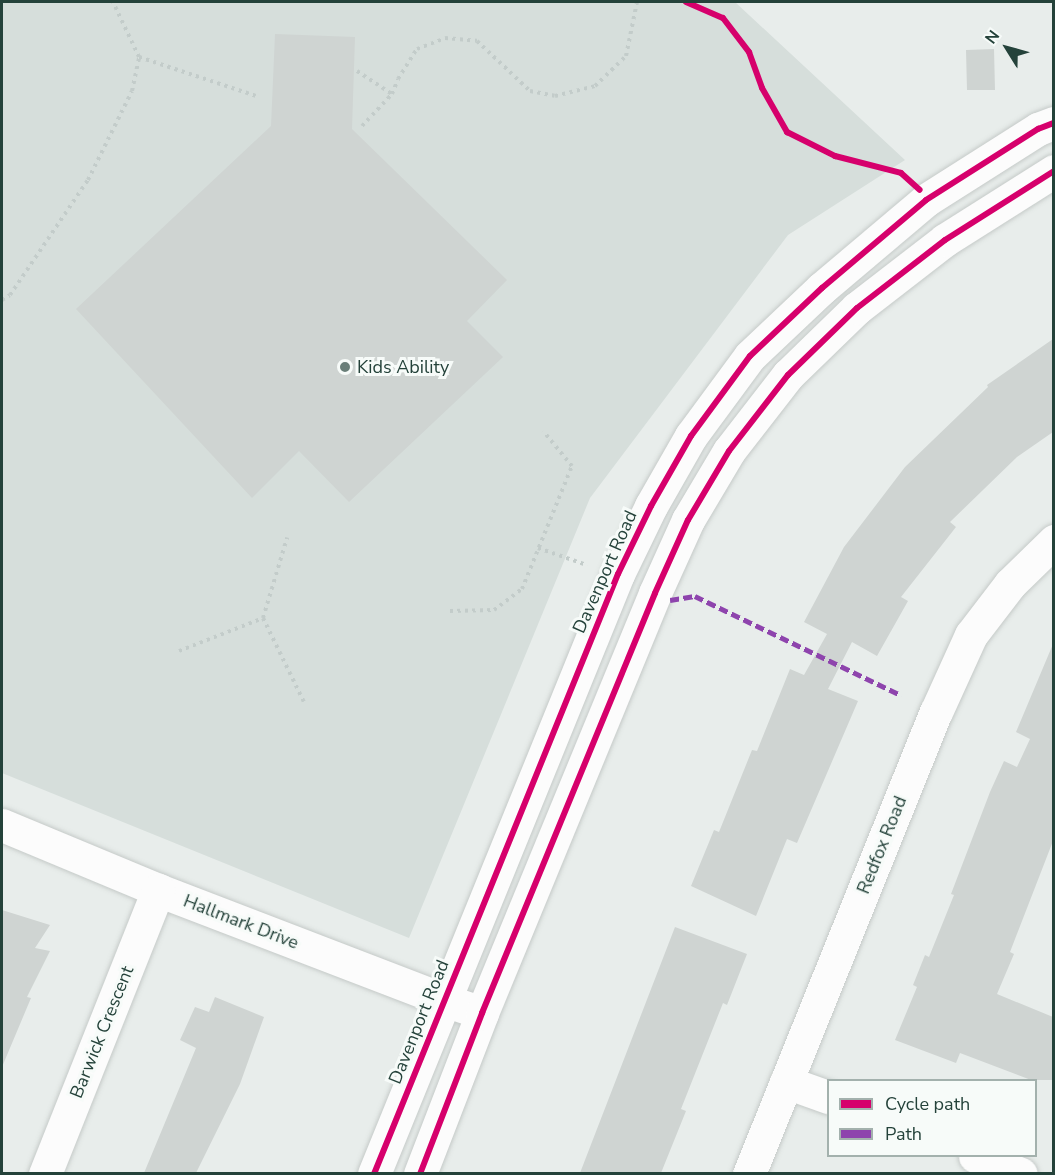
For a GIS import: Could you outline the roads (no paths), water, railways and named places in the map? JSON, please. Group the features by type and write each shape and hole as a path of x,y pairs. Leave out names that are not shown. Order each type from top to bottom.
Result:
{"street":[{"name":"Davenport Road","path":"374,1173 618,574 651,506 691,436 750,356 822,288 926,200 1038,129 1053,123"},
{"path":"420,1173 482,1012 655,593 688,520 729,451 788,375 856,308 945,240 1053,171"},
{"name":"Redfox Road","path":"749,1173 931,723 971,635 1010,584 1053,541"},
{"name":"Hallmark Drive","path":"2,825 158,890 444,1000 482,1012"},
{"name":"Barwick Crescent","path":"45,1173 158,890"},
{"path":"786,1082 827,1097"},
{"path":"980,1157 1021,1173"}],"place":[{"name":"Kids Ability","path":"345,367"}]}
